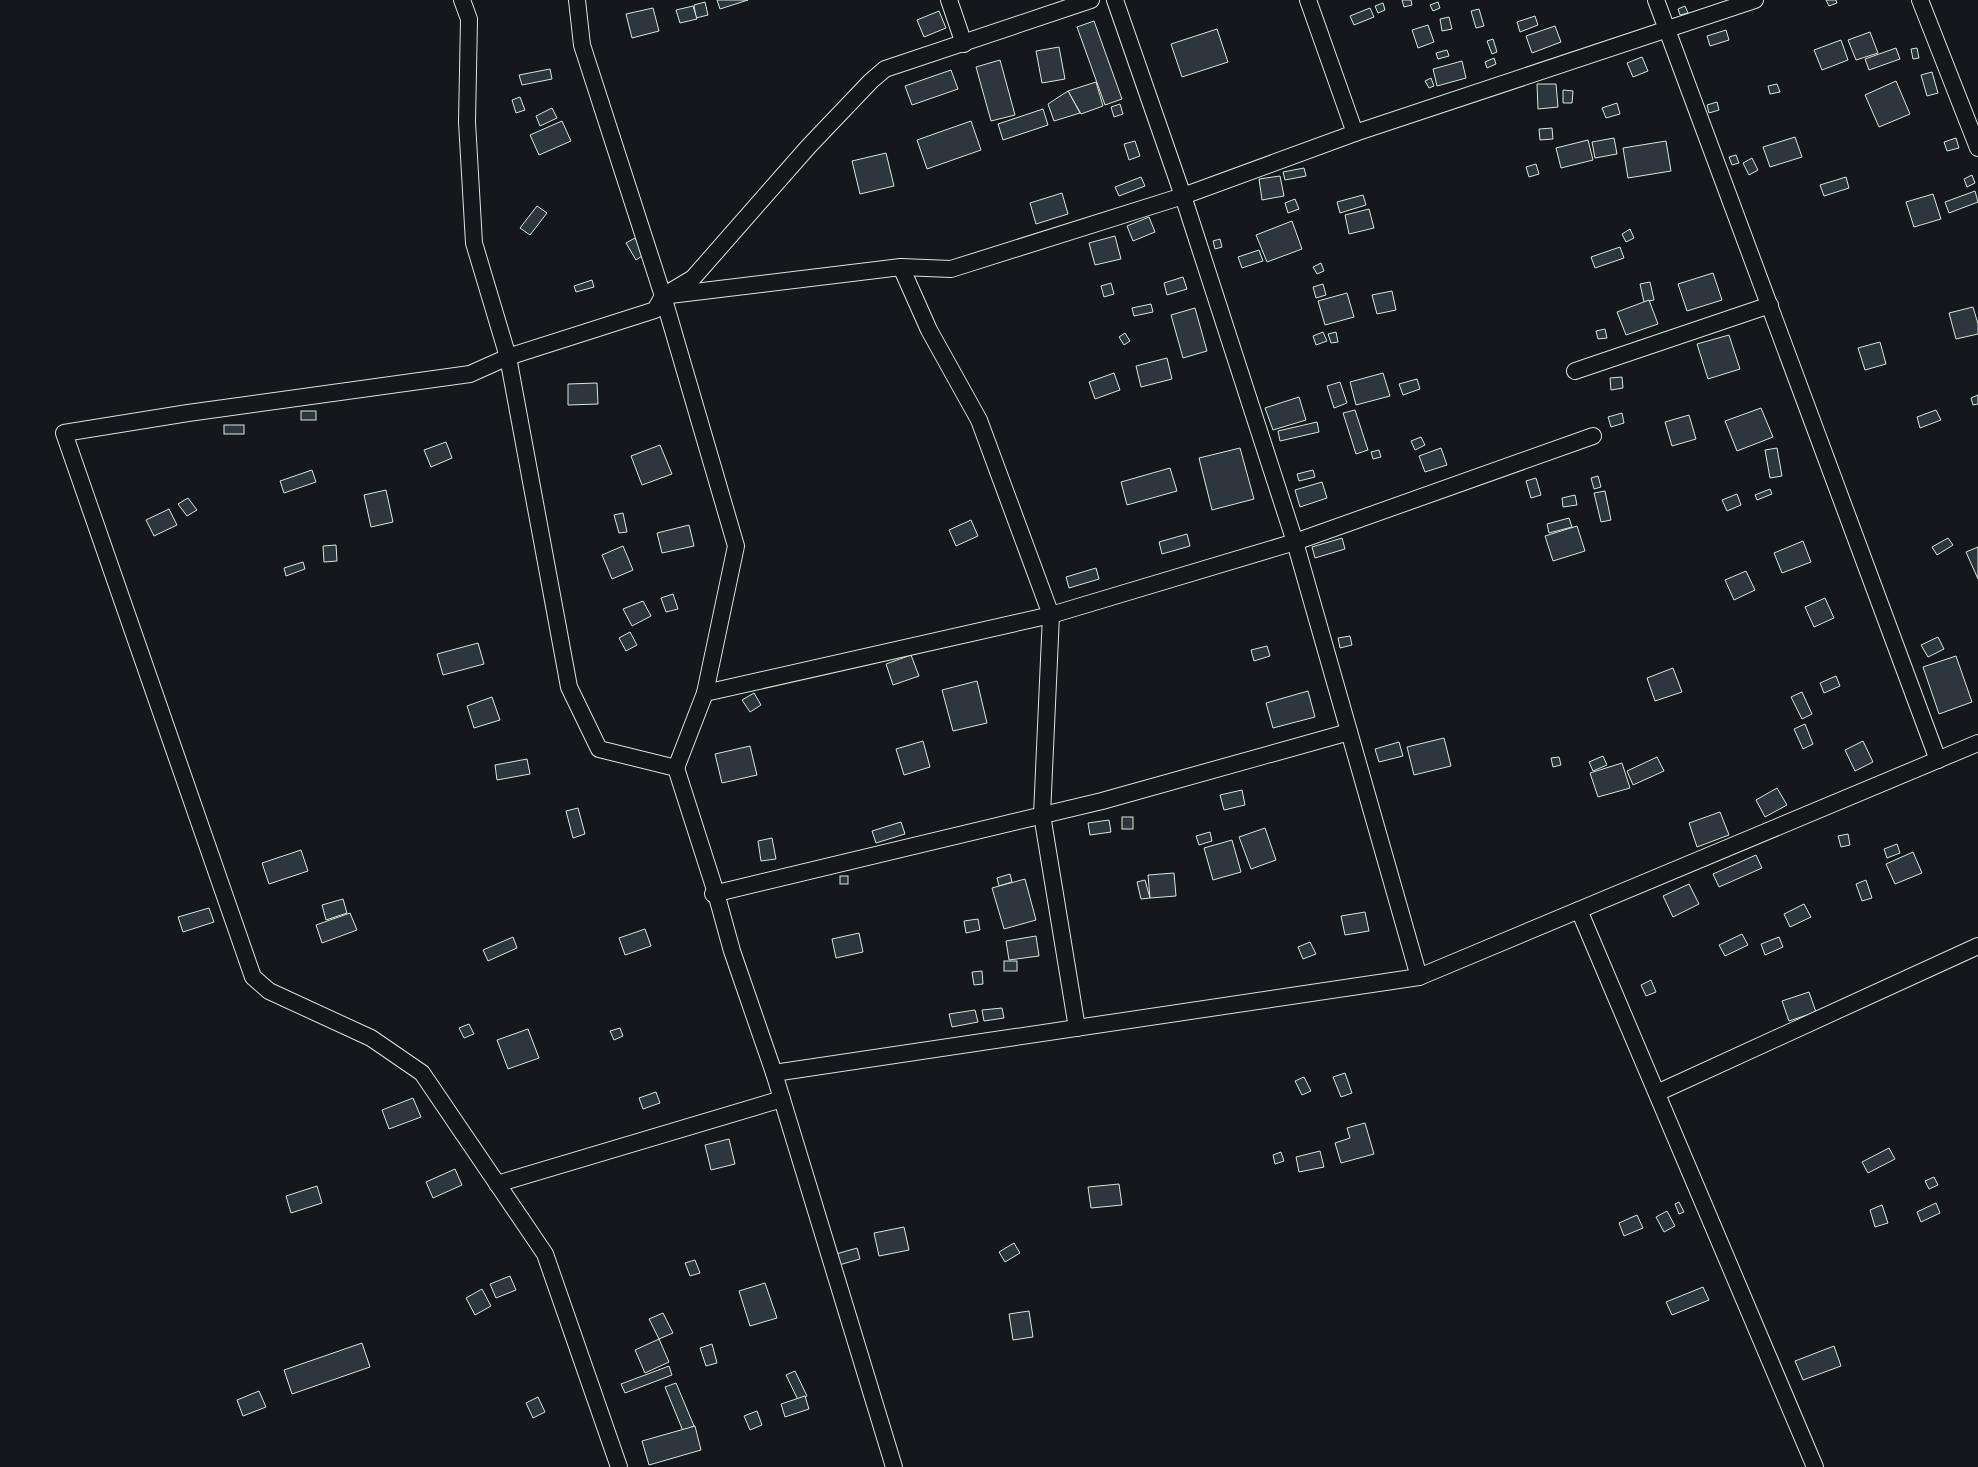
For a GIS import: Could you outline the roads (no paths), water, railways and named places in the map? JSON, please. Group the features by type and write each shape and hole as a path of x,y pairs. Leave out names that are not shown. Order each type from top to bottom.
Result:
{"street":[{"path":"462,0 469,19 467,122 474,243 508,357 569,687 599,749 676,768"},
{"path":"577,0 582,46 663,296 736,546 705,693 676,768 732,951 774,1073 894,1467"},
{"path":"949,0 964,44"},
{"path":"619,1467 545,1254 422,1073 371,1038 269,991 254,977 64,433 188,413 470,374 508,357 655,310 663,296 693,278 810,146 871,81 885,69 1091,0"},
{"path":"1114,0 1183,196 1296,542 1419,977"},
{"path":"1308,0 1355,133"},
{"path":"1656,0 1938,760"},
{"path":"663,296 902,267 951,268 1183,196 1355,133 1755,0"},
{"path":"1920,0 1978,148"},
{"path":"902,267 929,330 979,420 1051,616 1042,815 1077,1028"},
{"path":"1575,371 1770,305"},
{"path":"705,693 1051,616 1296,542 1594,436"},
{"path":"715,894 1102,801 1349,732"},
{"path":"774,1073 1419,977 1978,743"},
{"path":"1579,910 1815,1467"},
{"path":"1657,1093 1978,946"},
{"path":"497,1184 782,1099"}]}
